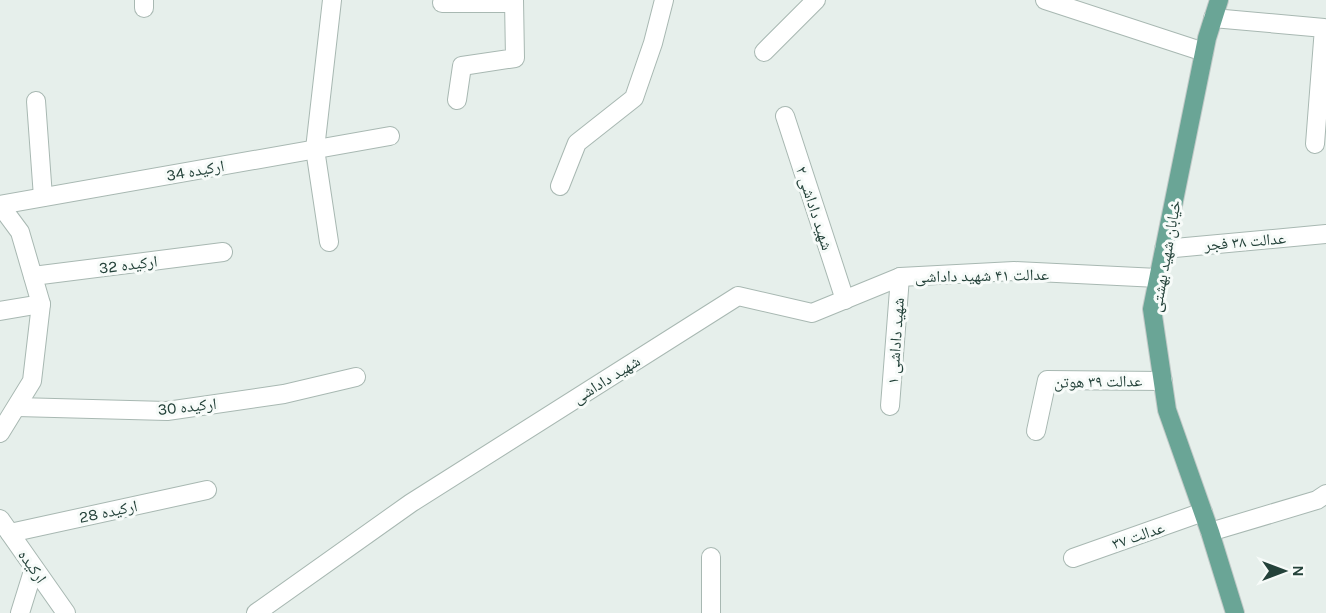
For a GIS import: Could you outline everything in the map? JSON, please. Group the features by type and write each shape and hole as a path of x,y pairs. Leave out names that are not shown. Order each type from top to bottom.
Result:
{"main road":[{"name":"خیابان شهید بهشتی","path":"1219,0 1204,52 1152,309 1167,410 1210,532 1235,613"}],"street":[{"path":"329,242 315,149 332,0"},
{"path":"560,186 577,143 634,98 653,43 664,0"},
{"path":"764,52 816,0"},
{"path":"1045,0 1079,5 1204,52"},
{"path":"442,3 514,1 515,58 462,66 457,100"},
{"path":"1213,18 1324,28 1315,144"},
{"path":"36,101 43,197"},
{"name":"شهید داداشی ۲","path":"785,116 844,300"},
{"name":"ارکیده 34","path":"0,205 390,136"},
{"path":"0,205 20,232 41,304 32,381 0,433"},
{"name":"عدالت ۳۸ فجر","path":"1164,249 1326,234"},
{"name":"ارکیده 32","path":"33,276 223,252"},
{"name":"عدالت ۴۱ شهید داداشی","path":"812,313 900,277 1014,271 1158,278"},
{"name":"شهید داداشی ۱","path":"890,406 900,277"},
{"name":"شهید داداشی","path":"256,613 411,503 738,296 812,313"},
{"path":"0,311 41,304"},
{"name":"ارکیده 30","path":"16,406 167,411 284,394 356,377"},
{"name":"عدالت ۳۹ هوتن","path":"1036,431 1047,380 1163,381"},
{"name":"ارکیده 28","path":"5,526 207,490"},
{"path":"1210,532 1317,500 1326,494"},
{"name":"عدالت ۳۷","path":"1073,558 1203,512"},
{"name":"ارکیده","path":"5,526 66,613"},
{"path":"711,557 711,613"},
{"path":"20,613 34,568"}]}
